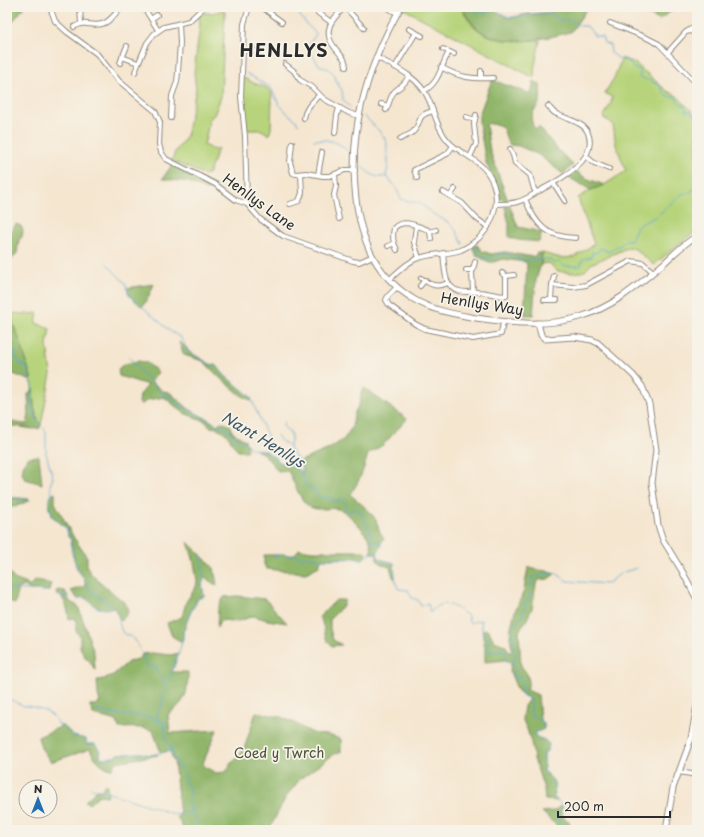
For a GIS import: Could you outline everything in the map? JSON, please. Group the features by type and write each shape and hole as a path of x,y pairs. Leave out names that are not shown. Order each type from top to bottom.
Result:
{"street":[{"name":"Henllys Lane","path":"50,7 55,21 67,32 97,54 119,80 155,111 160,122 159,144 161,152 166,159 215,184 236,200 247,204 260,219 282,236 290,240 353,261 359,262 373,256"},
{"path":"80,7 81,23"},
{"path":"74,27 81,23 103,24 121,7"},
{"path":"135,72 150,37 164,27 189,20 204,7"},
{"path":"247,204 245,136 241,97 244,20 249,7"},
{"path":"262,7 282,22"},
{"path":"346,67 345,59 331,42 329,34 331,22 345,7 364,28"},
{"path":"386,7 397,13"},
{"name":"Henllys Way","path":"401,7 376,57 367,84 359,116 355,170 360,216 364,234 373,256 383,272 397,287 416,301 439,310 520,324 551,322 572,318 604,308 628,292 682,246 697,236"},
{"path":"146,12 158,30"},
{"path":"318,13 331,22"},
{"path":"151,19 157,15"},
{"path":"610,23 654,41 668,52 697,84"},
{"path":"170,118 172,96 177,82 178,72 180,43 179,24"},
{"path":"668,52 686,32 697,25"},
{"path":"409,29 422,36"},
{"path":"686,32 690,31 697,34"},
{"path":"395,67 416,33"},
{"path":"120,63 127,46"},
{"path":"443,49 454,54"},
{"path":"243,51 255,51"},
{"path":"424,91 431,87 436,81 449,52"},
{"path":"122,57 138,63"},
{"path":"376,57 409,76 424,91 443,134 453,146 483,167 491,179 496,191 494,216 484,233 467,247 454,252 419,258 407,264 390,279"},
{"path":"285,64 294,71 300,80 312,87 319,95 331,104 359,116"},
{"path":"441,67 462,77 494,78"},
{"path":"481,71 481,78"},
{"path":"381,104 387,108 392,96 405,84 409,76"},
{"path":"304,118 308,106 319,95"},
{"path":"496,204 515,203 554,184 571,172 586,156 590,144 588,131 569,119 556,114 548,106"},
{"path":"335,133 336,115 339,108"},
{"path":"405,142 402,138 414,131 423,114 433,111"},
{"path":"466,117 476,118 476,144 470,157"},
{"path":"292,143 290,162 292,173 306,173 322,176 335,175 345,170 355,170"},
{"path":"417,178 412,171 447,154 453,146"},
{"path":"510,149 515,163 530,175 536,192"},
{"path":"318,175 322,152"},
{"path":"586,156 594,163 609,169"},
{"path":"290,204 299,201 301,197 301,174"},
{"path":"335,175 336,186 334,195 339,219"},
{"path":"554,184 565,201"},
{"path":"450,196 455,189"},
{"path":"443,192 462,203 488,228"},
{"path":"525,199 535,220 542,228 558,236 576,238"},
{"path":"398,250 393,244 393,232 396,225 406,223 430,232 436,230"},
{"path":"416,226 414,242 419,258"},
{"path":"430,232 431,239"},
{"path":"388,246 393,244"},
{"path":"444,253 445,274 448,283 458,291 473,291 495,296 511,295"},
{"path":"552,285 573,287 586,285 631,261 643,262 653,272"},
{"path":"473,291 474,262"},
{"path":"466,270 473,270"},
{"path":"506,296 504,274 514,275"},
{"path":"551,300 554,276"},
{"path":"420,286 423,279 433,285 443,285 448,283"},
{"path":"397,287 386,300 389,305 415,324 425,329 473,339 481,339 501,334 503,322"},
{"path":"544,300 557,300"},
{"path":"538,323 541,335 545,338 585,338 598,343 633,375 642,386 649,404 656,450 652,483 658,525 663,540 697,599"},
{"path":"666,830 669,805 691,739 697,705"},
{"path":"679,772 697,775"}],"green space":[{"path":"7,7 24,7 7,29"},
{"path":"405,7 460,7 474,27 491,37 507,40 540,40 534,70 535,77 534,78 404,9"},
{"path":"461,7 481,7 501,13 509,18 527,14 551,12 553,7 588,7 571,32 523,41 511,41 488,35 475,27"},
{"path":"619,7 677,7 659,20 649,15"},
{"path":"224,10 221,97 214,115 210,118 204,145 214,150 218,148 209,173 205,175 172,161 175,152 186,137 196,89 194,73 200,24 199,15 201,13 212,13"},
{"path":"622,58 636,64 667,91 676,95 697,116 697,231 654,265 635,249 629,247 591,264 585,271 571,273 557,271 549,263 541,264 542,253 561,258 574,257 594,244 578,198 591,190 604,185 626,171 616,145 613,125 611,122 603,118 611,103 612,97 605,93 614,78"},
{"path":"243,78 269,89 272,93 271,129 269,135 262,130 247,130 242,96"},
{"path":"492,80 531,94 534,81 540,85 540,101 531,119 534,128 536,129 539,127 557,149 573,165 563,174 539,155 519,146 509,145 502,128 497,124 489,123 486,125 490,151 508,201 503,201 500,198 496,184 486,163 479,122 479,115"},
{"path":"172,165 191,173 216,187 206,190 188,182 162,179"},
{"path":"576,170 585,178 604,185 591,190 568,177"},
{"path":"510,206 518,227 542,232 539,242 513,239 509,237 509,224 505,207"},
{"path":"16,224 21,226 23,231 22,237 19,240 17,253 7,265 7,236"},
{"path":"477,245 482,251 491,254 505,252 533,257 537,253 542,253 541,264 536,280 533,315 524,315 526,262 503,259 489,262 477,256 472,247"},
{"path":"154,284 142,307 129,295 127,288"},
{"path":"7,309 21,343 31,381 11,373 7,373"},
{"path":"9,313 38,313 36,323 50,329 47,345 51,374 41,425 38,421 34,407 31,377"},
{"path":"179,342 187,348 188,351 210,364 217,366 225,376 250,396 252,401 241,395 219,377 203,361 184,355"},
{"path":"139,361 147,363 158,372 151,382 163,391 169,392 189,409 217,425 221,422 231,426 232,432 245,440 247,451 238,451 230,438 220,429 210,427 205,421 184,413 164,397 147,400 141,405 139,403 140,395 148,385 119,376 118,369 124,364"},
{"path":"364,388 407,419 383,445 368,454 359,480 350,494 372,514 376,520 380,532 384,538 377,553 371,553 371,544 366,535 347,514 338,509 316,509 308,506 299,495 288,471 278,471 264,454 256,450 266,451 281,463 283,462 299,470 302,475 302,469 298,462 329,449 344,439 352,427 354,414 360,402 361,393"},
{"path":"33,389 34,408 38,421 41,425 40,428 33,429 7,425 7,421 27,424 29,415 28,394"},
{"path":"39,456 42,484 25,479 22,473 24,462 29,457"},
{"path":"55,493 55,503 74,538 87,557 87,567 92,575 126,604 128,613 121,621 114,608 105,609 96,607 83,597 78,599 71,591 85,586 85,583 76,566 71,539 68,537 67,529 52,516 51,510 49,509 50,498"},
{"path":"7,497 29,499 30,500 7,509"},
{"path":"188,542 214,568 217,585 204,578 202,585 204,596 198,598 187,620 183,632 182,642 172,636 167,623 182,617 186,602 196,587 197,581 194,562"},
{"path":"299,549 313,551 364,551 367,555 361,560 356,557 347,559 321,559 319,566 306,573 267,569 264,565 264,555 292,555"},
{"path":"377,553 379,559 394,563 395,579 390,567 377,560"},
{"path":"528,567 556,573 548,579 539,580 536,584 532,608 519,631 521,666 527,674 529,681 527,690 538,695 540,719 544,724 544,729 535,733 536,737 545,740 549,744 548,749 544,754 544,772 553,780 554,797 558,801 545,800 544,789 534,759 531,742 522,719 524,706 529,699 518,691 510,672 511,663 506,660 485,662 485,648 482,631 484,629 489,631 494,641 505,645 510,653 512,650 510,637 511,627 515,611 524,591"},
{"path":"7,572 9,572 14,579 30,585 36,580 51,584 49,591 30,590 25,586 19,588 15,604 7,600"},
{"path":"56,591 65,591 70,602 78,606 94,653 95,670 89,660 85,657 80,647 80,636 76,631 76,620 74,618 69,619 64,601 61,596 57,595"},
{"path":"238,596 265,599 287,623 267,620 254,616 235,622 226,620 220,621 217,628 218,608 224,597"},
{"path":"336,600 345,600 342,607 330,619 330,629 333,640 342,645 332,646 325,636 323,624 319,617"},
{"name":"Coed y Twrch","path":"152,653 170,655 179,653 172,672 188,672 187,685 185,696 179,706 168,714 170,733 217,730 203,763 205,767 216,773 226,772 231,763 238,758 245,746 256,712 281,717 316,734 328,735 341,739 341,752 334,754 300,779 286,797 269,830 184,830 177,817 180,815 174,761 169,751 161,753 153,731 140,728 119,728 117,721 94,715 90,707 90,705 95,705 100,702 97,680 113,675 128,662 138,659 143,654"},
{"path":"62,726 65,727 73,736 86,739 86,744 95,744 100,751 100,757 102,758 114,757 117,754 141,753 158,755 117,762 111,769 98,761 90,749 51,762 41,748 38,737"},
{"path":"104,785 107,785 108,796 99,795 89,804 85,801 96,791 102,790"},
{"path":"562,805 563,807 561,811 565,820 569,821 571,830 558,830 556,825 542,812 554,811"}],"waterway":[{"path":"292,7 316,34 308,46 309,50 319,65 329,69 334,74 338,85 342,90 343,100 350,107"},
{"path":"471,7 476,12 481,11 487,14 492,9 510,17 553,14 558,20 571,20 580,26 587,26 595,36 602,37 604,43 610,45 611,53 618,59 630,62 633,68 641,70 639,77 659,85 666,96 676,97 679,102 686,107 686,111 690,111 697,118"},
{"path":"246,73 271,88 279,104 295,119 298,124"},
{"path":"364,116 379,131 387,142 388,167 386,176"},
{"path":"314,140 332,141 348,151"},
{"path":"361,165 369,173 375,176 386,176 395,186 401,199 421,204 432,213 449,223 455,229 463,244"},
{"path":"476,246 478,254 489,259 502,254 522,260 550,259 555,264 558,261 564,266 580,266 583,259 591,257 593,251 595,253 598,252 600,248 609,252 617,246 620,246 625,240 631,240 637,226 657,216 682,194 691,192 693,189 697,189"},
{"path":"107,264 126,284 129,295 170,331 180,337 187,351 210,364 217,366 225,376 250,396 277,459"},
{"path":"7,341 9,348 14,351 18,362 28,368 28,378 33,385 31,395 32,407 34,414 41,425"},
{"name":"Nant Henllys","path":"129,357 162,394 171,397 179,405 229,430 234,437 244,442 251,448 266,451 281,463 283,462 299,470 309,488 313,488 322,498 331,497 333,502 342,499 346,503 345,508 347,511 358,509 368,525 369,532 372,534 370,541 381,542 381,546 377,553 379,559 394,563 395,579 398,589 408,590 412,598 418,600 421,606 428,603 430,613 439,605 444,604 453,606 468,616 469,623 481,620 482,631 489,642 487,650 490,652 501,650 506,651 506,660 513,664 516,670 512,677 515,679 520,676 523,687 522,695 531,700 532,717 540,719 544,724 544,729 535,733 536,738 545,740 549,744 548,749 544,754 544,772 553,780 554,797 563,807 557,814 558,822 565,827 565,830"},
{"path":"284,422 283,426 289,433 291,433 289,449 295,456 302,469 302,475"},
{"path":"44,428 46,432 46,453 53,478 50,485 52,495 49,500 49,509 51,510 52,516 67,529 68,537 71,539 70,544 73,548 72,554 77,567 91,591 113,607"},
{"path":"277,435 281,441 289,446"},
{"path":"7,500 30,500"},
{"path":"274,557 283,554 291,556 295,555 303,558 306,556 323,559 346,559 356,557 361,560 371,553 377,553"},
{"path":"165,685 169,680 178,655 183,639 183,632 190,614 198,598 204,596 202,585 204,577 201,554"},
{"path":"513,664 516,651 513,641 513,633 517,621 523,616 525,603 529,599 532,577 556,573 567,581 607,584 621,573 637,568"},
{"path":"7,589 49,591"},
{"path":"57,595 64,597 69,596"},
{"path":"77,599 83,597 99,608 114,608 118,615 120,627 123,633 134,639 147,666 156,667 157,672 163,676 163,682 166,686 161,708 157,714 159,721 164,721 165,723 166,740 171,747 177,764 185,775 185,782 189,788 189,807 200,830"},
{"path":"7,698 24,706 34,707 47,712 54,717 59,725 65,727 73,736 86,739 86,744 95,744 100,751 100,757 102,758 114,757 117,754 141,753 150,755 169,751 171,753"},
{"path":"94,710 109,714 152,717 153,720 156,720 164,727"},
{"path":"91,788 176,815 191,811"}],"district":[{"name":"HENLLYS","path":"284,51"}]}
